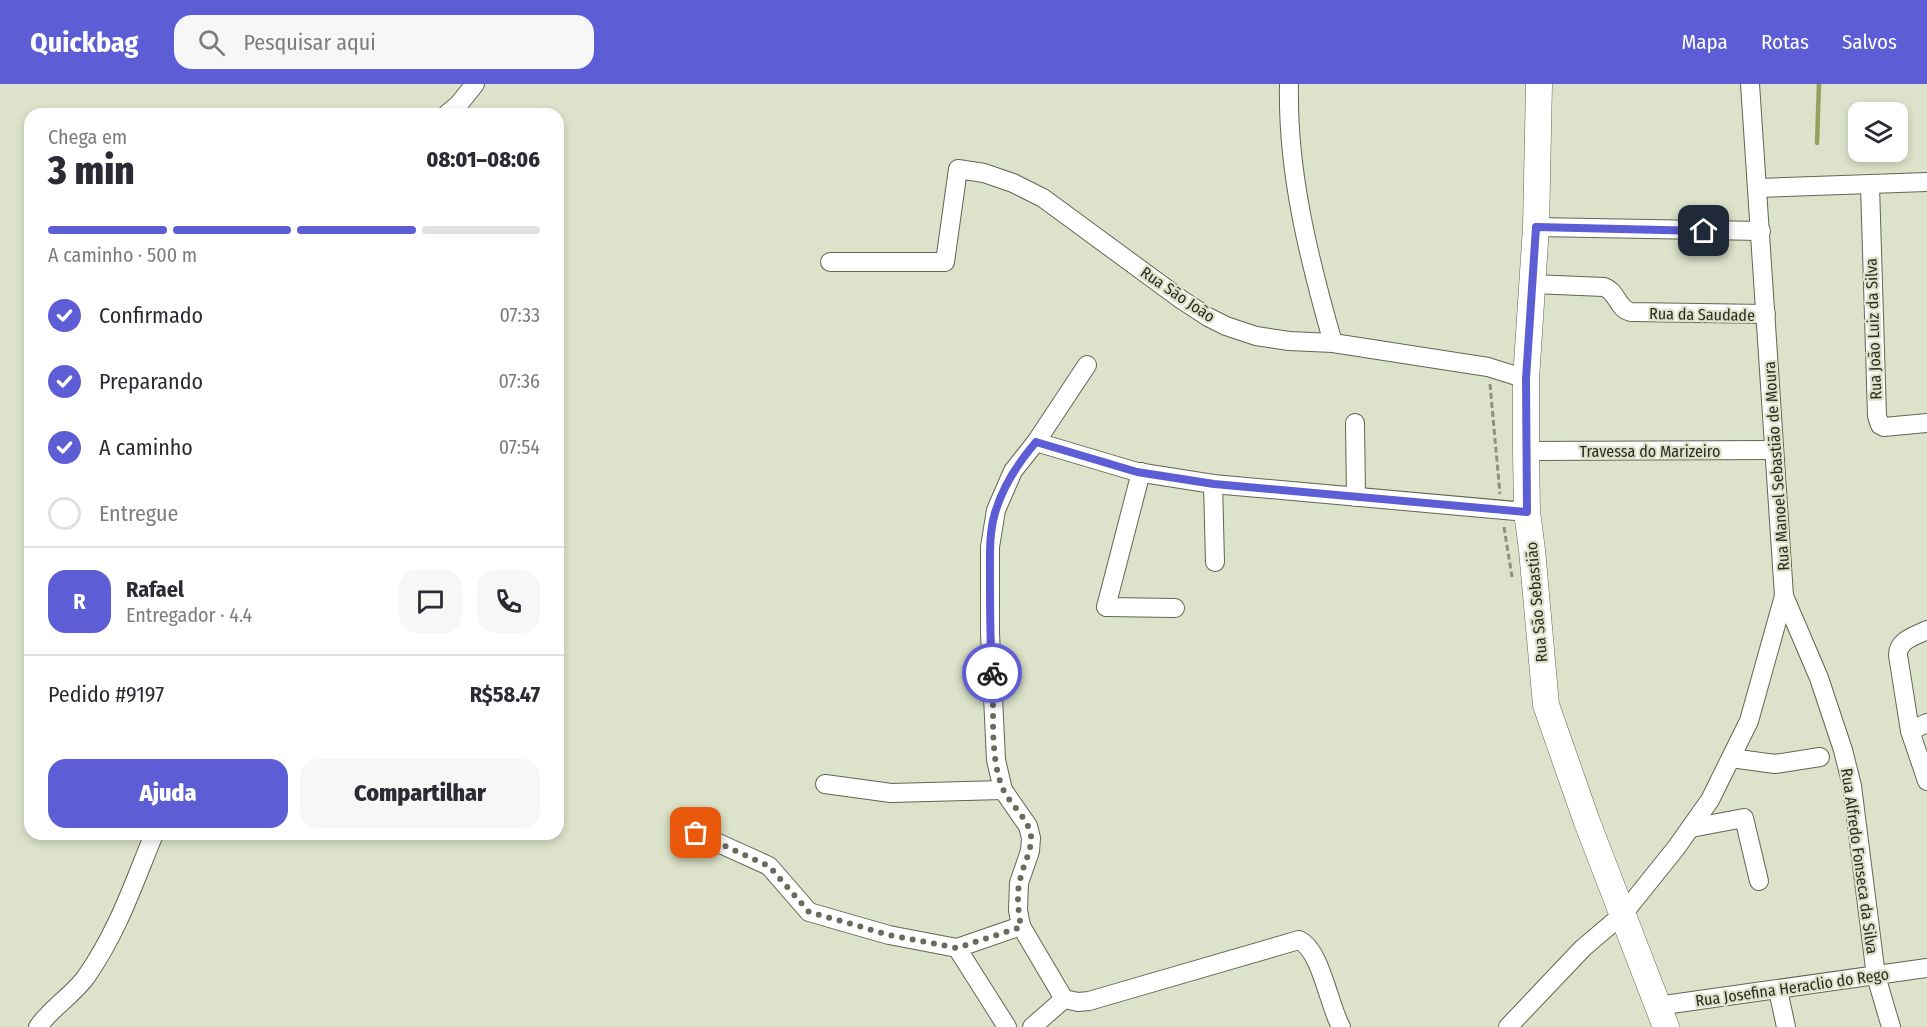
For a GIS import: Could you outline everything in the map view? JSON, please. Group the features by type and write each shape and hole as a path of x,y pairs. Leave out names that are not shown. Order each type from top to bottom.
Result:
{"street":[{"path":"454,108 475,84"},
{"path":"1289,84 1292,157 1297,198 1317,288 1333,343"},
{"name":"Rua São Sebastião","path":"1539,84 1536,227 1526,379 1526,451 1527,512 1546,705 1587,822 1662,1017"},
{"name":"Rua Manoel Sebastião de Moura","path":"1508,1027 1583,948 1623,914 1691,828 1710,800 1749,721 1784,596 1750,84"},
{"name":"Rua São João","path":"830,262 945,262 958,169 994,176 1014,183 1043,198 1208,317 1256,336 1289,341 1333,343 1488,367 1526,379"},
{"path":"1758,188 1927,182"},
{"name":"Rua João Luiz da Silva","path":"1870,185 1877,416 1880,425 1884,427 1927,423"},
{"path":"1536,227 1761,231"},
{"name":"Rua da Saudade","path":"1533,284 1604,287 1612,291 1623,310 1639,313 1766,314"},
{"path":"1087,365 1014,471 1005,487 992,524 990,633 993,731 997,766 1003,790 1025,821 1031,838 1030,851 1018,891 1021,927 1064,999 1073,1001 1089,1001 1299,940 1308,945 1315,959 1334,1026"},
{"path":"1355,423 1356,497"},
{"path":"1036,442 1141,472 1214,484 1527,512"},
{"name":"Travessa do Marizeiro","path":"1526,451 1774,450"},
{"path":"1141,472 1106,607 1175,608"},
{"path":"1214,484 1215,562"},
{"name":"Rua Alfredo Fonseca da Silva","path":"1784,596 1823,689 1852,786 1876,976 1891,1027"},
{"path":"1927,630 1903,643 1898,650 1910,730 1927,781"},
{"path":"1910,730 1927,723"},
{"path":"1731,758 1775,764 1820,757"},
{"path":"825,784 891,793 1003,790"},
{"path":"1691,828 1744,818 1759,881"},
{"path":"696,833 769,866 809,912 889,935 957,948 1021,927"},
{"path":"38,1027 51,1011 77,987 97,961 123,912 152,840"},
{"path":"957,948 1007,1027"},
{"name":"Rua Josefina Heraclio do Rego","path":"1662,1017 1778,990 1927,968"},
{"path":"1778,990 1786,1027"},
{"path":"1032,1027 1064,999"}],"waterway":[{"path":"1817,143 1819,84"}],"way so far":[{"path":"696,833 769,866 809,912 889,935 957,948 1021,927 1017,898 1021,875 1030,851 1031,838 1028,826 1010,802 1000,782 993,731 992,673"}],"route":[{"path":"992,673 990,633 992,524 1005,487 1021,460 1036,442 1137,472 1214,484 1527,512 1526,379 1536,227 1704,231"}]}
